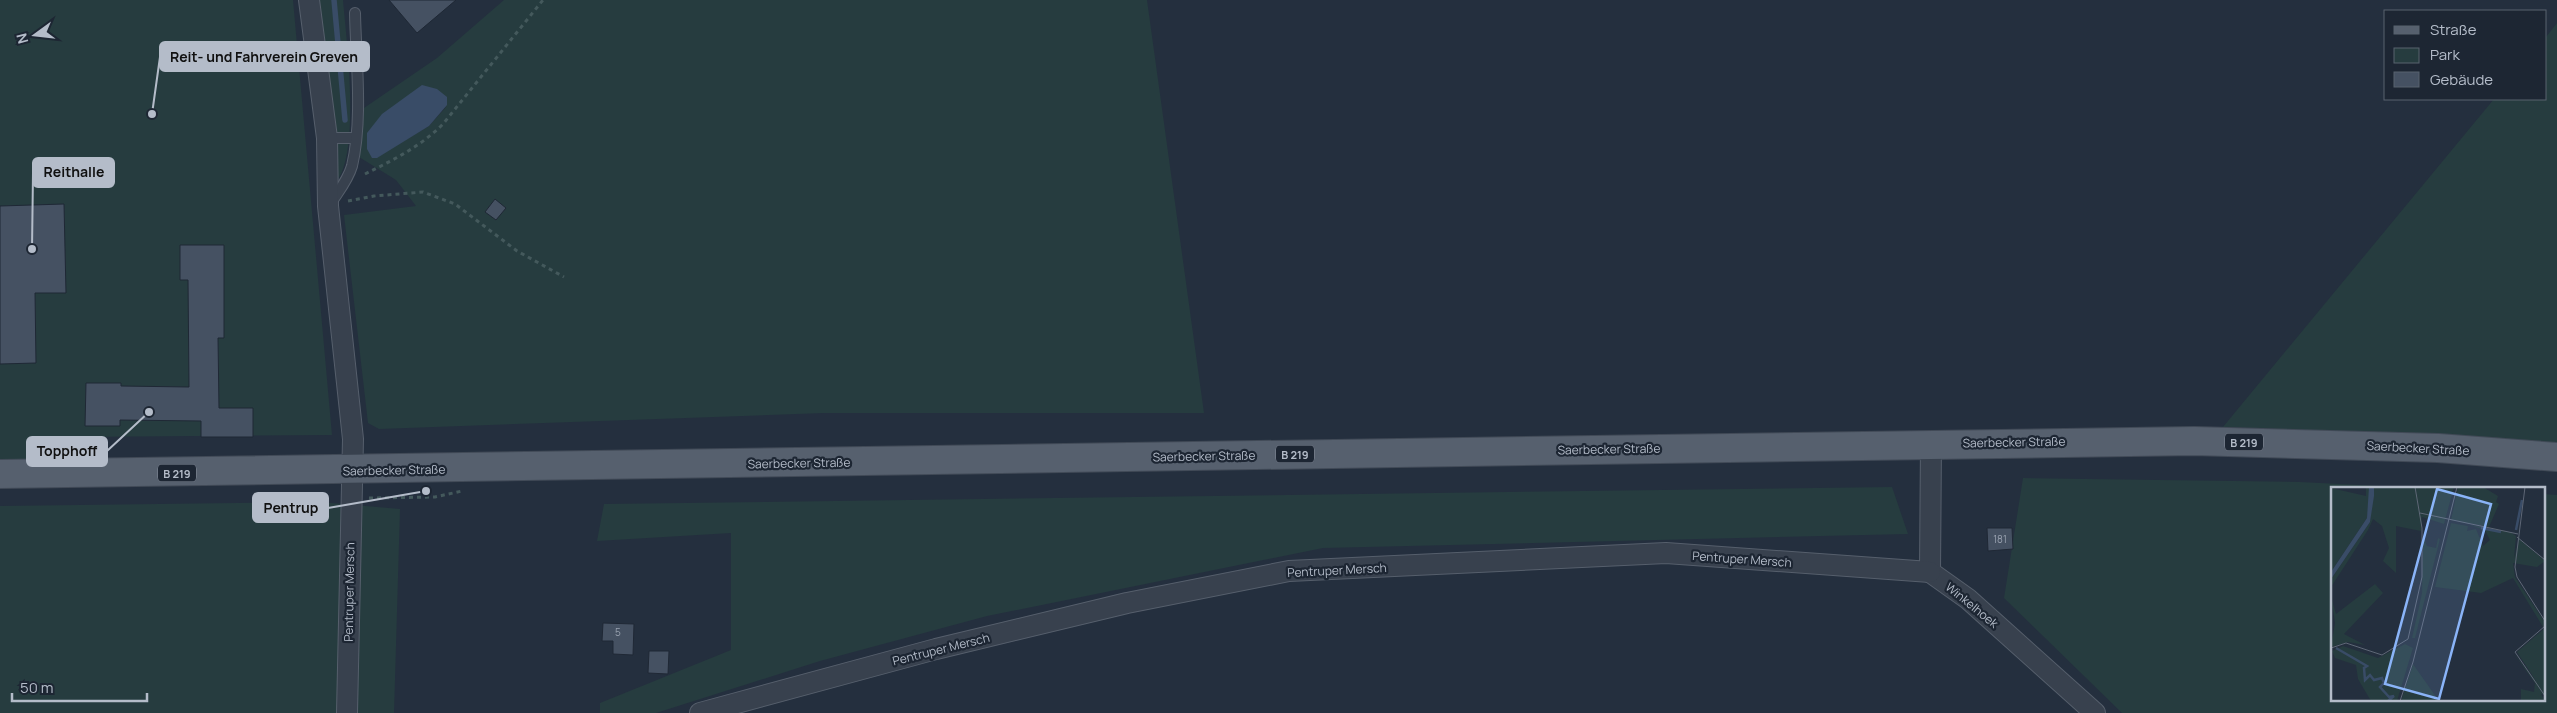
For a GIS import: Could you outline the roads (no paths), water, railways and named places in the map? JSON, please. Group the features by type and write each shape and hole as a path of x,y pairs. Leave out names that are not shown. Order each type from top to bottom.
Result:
{"main road":[{"name":"Saerbecker Straße","path":"0,474 1931,453 2185,441 2438,448 2557,457"}],"street":[{"name":"Pentruper Mersch","path":"309,0 327,138 328,206 354,439 347,713"},
{"path":"1930,572 1931,453"},
{"name":"Pentruper Mersch","path":"700,713 936,649 1126,603 1289,571 1666,553 1930,572"},
{"name":"Winkelhoek","path":"1930,572 1968,599 2095,713"}],"lane":[{"path":"328,206 344,184 351,168 355,138 355,13"},
{"path":"327,138 355,138"}],"water":[{"path":"422,85 437,89 447,97 447,105 429,126 377,158 372,158 367,149 367,133 382,114"}],"waterway":[{"path":"334,0 345,120"}],"place":[{"name":"Reit- und Fahrverein Greven","path":"152,114"},
{"name":"Reithalle","path":"32,249"},
{"name":"Topphoff","path":"149,412"},
{"name":"Pentrup","path":"426,491"}]}
